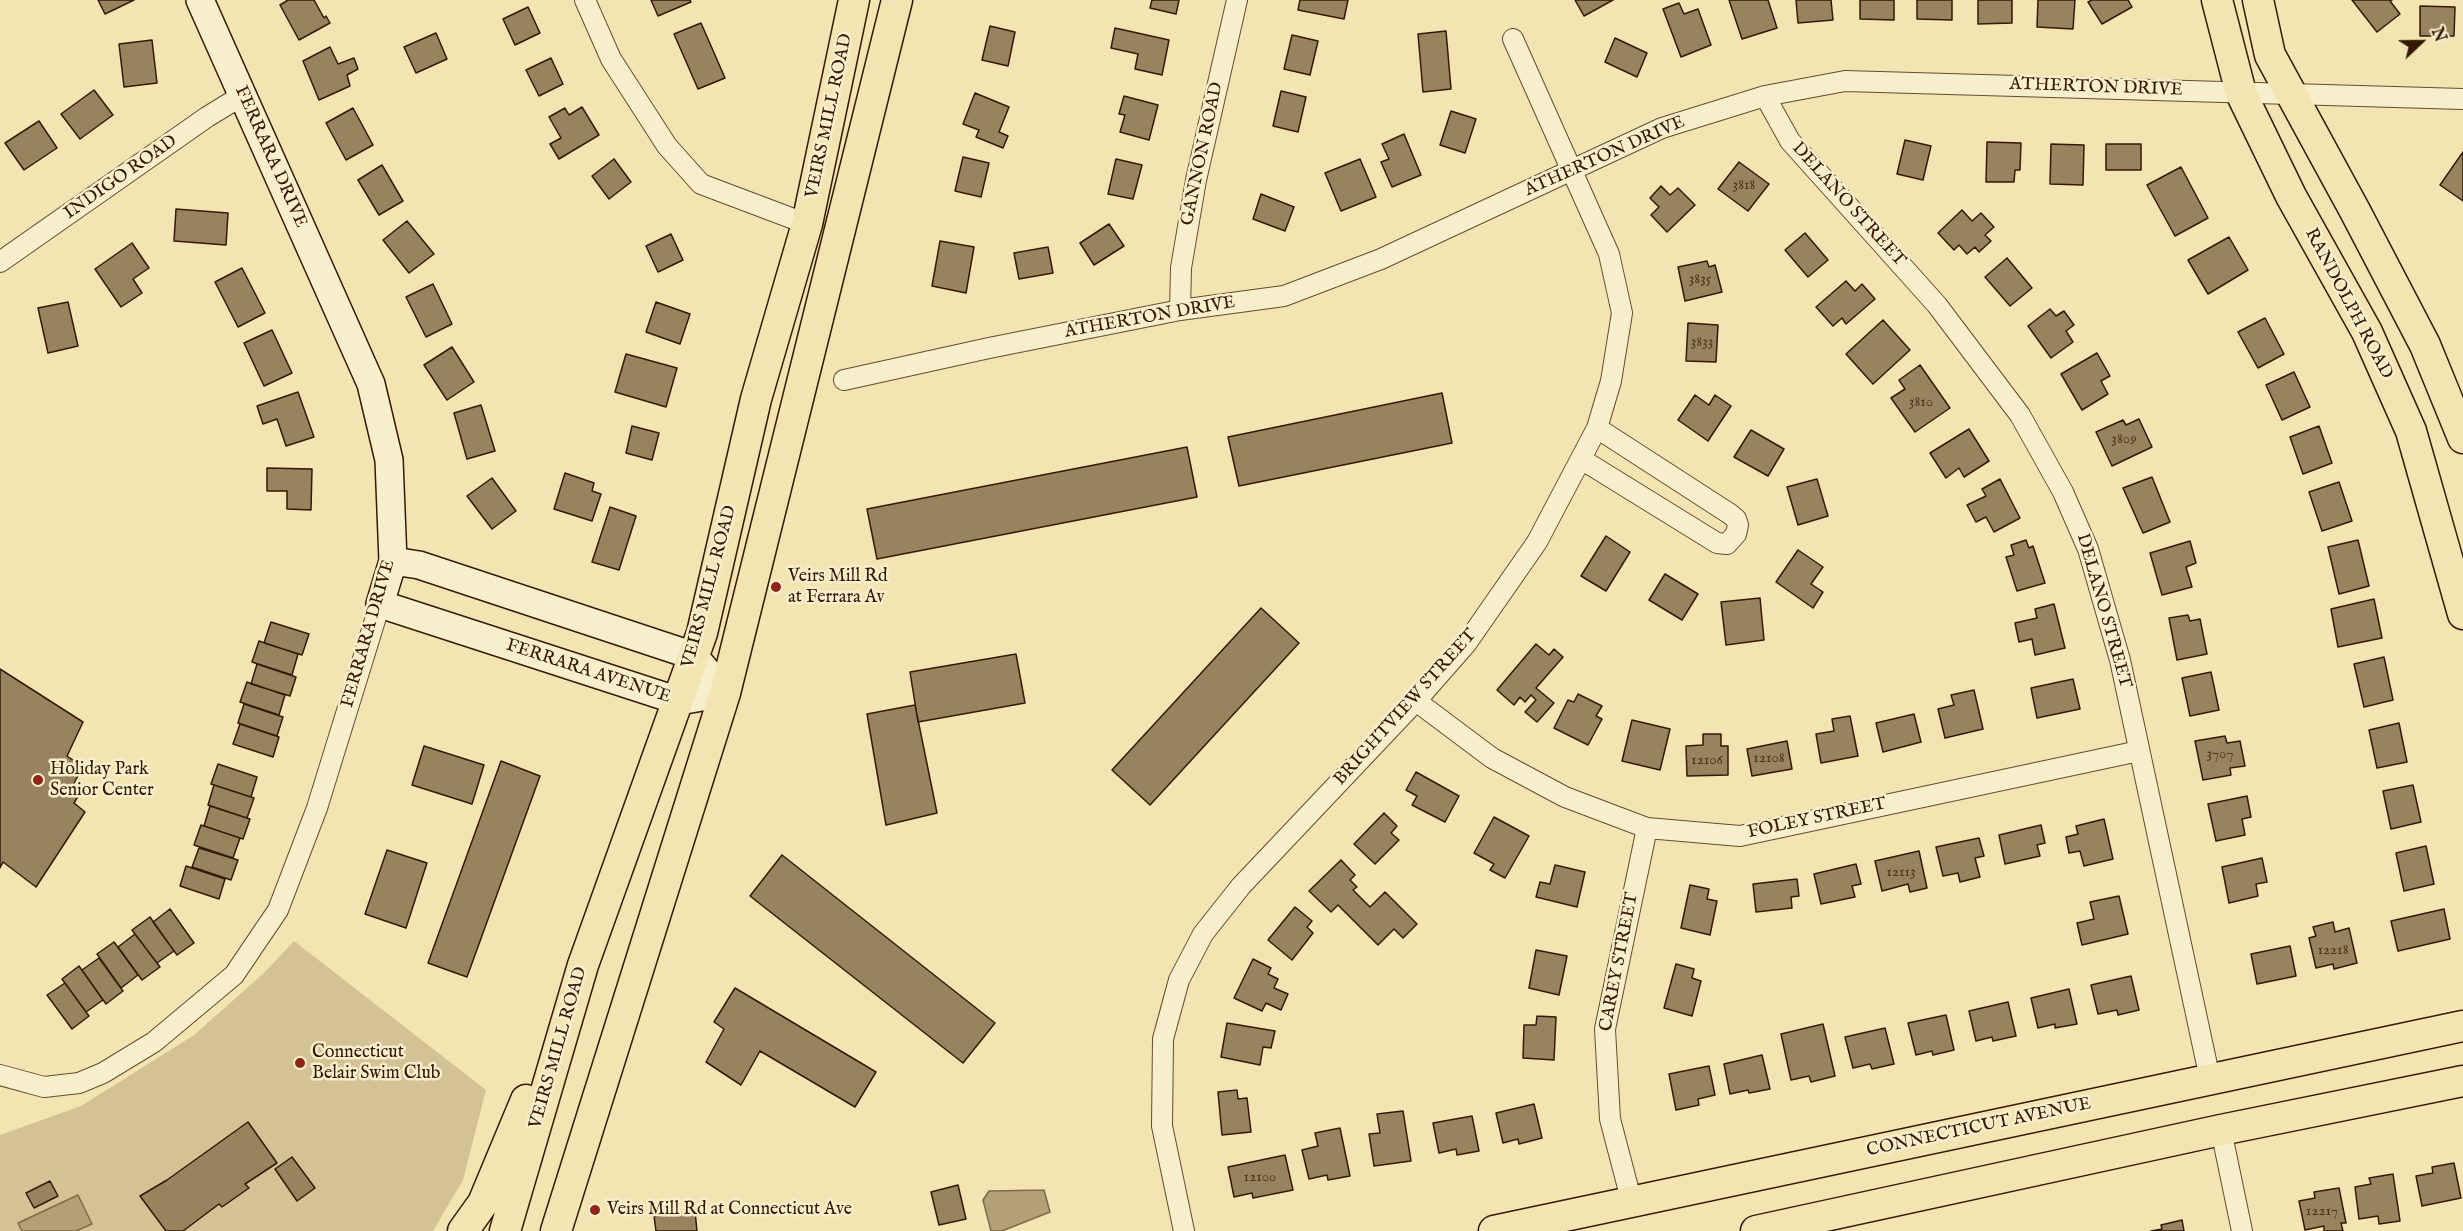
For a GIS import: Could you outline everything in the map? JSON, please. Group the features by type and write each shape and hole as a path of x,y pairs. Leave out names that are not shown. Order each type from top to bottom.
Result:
{"main road":[{"name":"VEIRS MILL ROAD","path":"505,1231 583,965 702,633 756,399 807,224 854,0"},
{"name":"VEIRS MILL ROAD","path":"556,1231 725,693 897,0"},
{"name":"RANDOLPH ROAD","path":"2217,0 2241,93 2291,196 2367,332 2411,431 2463,614"},
{"path":"2258,0 2270,55 2425,345 2463,438"},
{"path":"464,1231 483,1203 583,965"},
{"name":"CONNECTICUT AVENUE","path":"1494,1231 2463,1026"},
{"path":"1756,1231 2221,1130 2463,1081"}],"street":[{"name":"FERRARA DRIVE","path":"0,1076 44,1087 79,1083 103,1073 154,1042 234,975 278,910 317,808 393,561 389,460 370,384 200,0"},
{"path":"585,0 611,59 667,146 701,184 807,224"},
{"name":"GANNON ROAD","path":"1180,310 1181,268 1196,180 1237,0"},
{"name":"BRIGHTVIEW STREET","path":"1184,1231 1162,1126 1163,1039 1179,980 1203,934 1241,886 1416,701 1466,644 1538,542 1597,428 1611,381 1622,313 1609,254 1513,39"},
{"name":"ATHERTON DRIVE","path":"844,380 1180,310 1284,296 1381,259 1662,128 1765,96 1845,81 2463,99"},
{"name":"INDIGO ROAD","path":"0,262 207,117 243,95"},
{"name":"DELANO STREET","path":"1765,96 1790,141 1937,305 2020,415 2063,492 2088,549 2120,660 2210,1078"},
{"path":"1581,459 1717,543 1727,544 1736,534 1738,525 1730,514 1597,428"},
{"path":"393,561 419,565 694,656 725,693"},
{"name":"FERRARA AVENUE","path":"380,604 679,701 725,693"},
{"name":"FOLEY STREET","path":"1416,701 1492,758 1565,797 1647,828 1740,836 2139,751"},
{"name":"CAREY STREET","path":"1632,1203 1610,1119 1605,1029 1647,828"},
{"path":"2221,1130 2242,1231"}],"shaded area":[{"name":"Connecticut Belair Swim Club","path":"294,941 486,1090 463,1180 433,1231 0,1231 0,1135 81,1106 194,1035 266,971"},
{"path":"1044,1190 1050,1212 1002,1231 991,1231 983,1200 989,1191"},
{"path":"78,1195 92,1224 76,1231 22,1231 18,1223"}],"building":[{"path":"98,0 134,0 105,14"},
{"path":"288,0 314,0 324,18 326,16 330,23 299,40 280,5"},
{"path":"651,0 690,0 691,2 658,16"},
{"path":"1152,0 1179,0 1176,14 1150,8"},
{"path":"1300,0 1348,0 1344,19 1298,10"},
{"path":"1575,0 1613,0 1584,16"},
{"path":"1729,0 1768,0 1777,28 1742,39"},
{"path":"1796,0 1831,0 1833,20 1798,23"},
{"path":"1860,0 1894,0 1894,20 1860,19"},
{"path":"1917,0 1952,0 1952,20 1917,19"},
{"path":"1978,0 2012,0 2012,23 1978,24"},
{"path":"2038,0 2075,0 2073,29 2037,27"},
{"path":"2128,0 2132,7 2102,24 2088,2"},
{"path":"2352,0 2392,0 2390,1 2400,14 2377,32"},
{"path":"1679,3 1684,14 1698,9 1711,45 1681,57 1663,9"},
{"path":"2420,6 2455,7 2454,36 2420,36"},
{"path":"528,7 540,33 515,45 503,19"},
{"path":"701,23 725,78 698,89 674,34"},
{"path":"990,26 1015,32 1008,66 982,60"},
{"path":"1115,28 1169,40 1162,75 1135,69 1138,54 1111,48"},
{"path":"1446,31 1451,89 1423,92 1418,34"},
{"path":"436,33 447,59 416,73 404,47"},
{"path":"1292,35 1318,41 1310,75 1284,69"},
{"path":"1615,38 1647,53 1637,77 1605,62"},
{"path":"152,40 157,83 124,87 119,44"},
{"path":"330,47 338,64 354,58 358,69 347,75 350,86 319,100 303,61"},
{"path":"551,58 563,84 539,96 526,70"},
{"path":"94,90 113,115 80,139 61,114"},
{"path":"1281,91 1306,97 1298,132 1273,126"},
{"path":"975,93 1009,107 999,132 1008,136 1003,148 976,137 979,130 963,124"},
{"path":"1124,96 1158,105 1149,140 1120,132 1125,115 1119,114"},
{"path":"582,107 599,135 559,159 550,144 561,138 549,117 565,108 569,115"},
{"path":"353,108 373,145 346,160 326,123"},
{"path":"1451,111 1476,119 1465,153 1440,145"},
{"path":"39,121 57,148 24,170 5,143"},
{"path":"1404,134 1421,175 1392,187 1381,162 1389,159 1382,144"},
{"path":"1905,140 1931,146 1923,180 1897,174"},
{"path":"1987,142 2021,143 2020,170 2015,170 2014,182 1986,182"},
{"path":"2051,144 2084,145 2083,185 2050,184"},
{"path":"2106,144 2141,144 2141,170 2106,170"},
{"path":"2463,152 2463,201 2440,185"},
{"path":"963,157 989,163 981,197 955,191"},
{"path":"614,159 631,182 609,199 592,176"},
{"path":"1116,159 1142,165 1133,199 1108,194"},
{"path":"1360,159 1376,197 1341,211 1325,173"},
{"path":"1739,162 1769,184 1748,211 1718,189"},
{"path":"382,165 403,201 379,215 358,180"},
{"path":"2181,167 2208,218 2175,236 2147,185"},
{"path":"1661,186 1670,195 1678,188 1695,205 1667,232 1651,215 1659,207 1650,198"},
{"path":"1261,194 1294,207 1285,231 1253,219"},
{"path":"176,209 228,213 226,245 174,241"},
{"path":"1962,210 1972,221 1981,213 1994,227 1985,235 1991,241 1979,252 1975,247 1967,254 1959,245 1954,250 1938,233"},
{"path":"407,221 434,254 409,273 383,240"},
{"path":"1109,224 1124,246 1094,265 1080,243"},
{"path":"1805,233 1828,260 1808,277 1785,250"},
{"path":"671,234 683,260 658,272 646,246"},
{"path":"2229,237 2248,270 2208,294 2188,260"},
{"path":"940,241 974,247 966,293 932,286"},
{"path":"132,243 149,268 133,279 142,293 121,307 95,269"},
{"path":"1048,247 1053,273 1019,279 1014,253"},
{"path":"2007,258 2032,288 2010,306 1985,277"},
{"path":"1707,261 1709,267 1715,265 1722,292 1685,301 1678,267"},
{"path":"242,268 265,313 238,327 215,282"},
{"path":"1846,281 1855,291 1862,284 1875,299 1846,324 1842,318 1833,326 1816,307"},
{"path":"433,284 452,324 426,337 406,297"},
{"path":"68,302 78,346 48,353 38,308"},
{"path":"656,302 690,314 680,344 646,332"},
{"path":"2050,309 2056,316 2064,311 2074,325 2066,331 2073,342 2051,358 2028,326"},
{"path":"2265,318 2284,354 2258,368 2238,332"},
{"path":"1883,320 1910,350 1873,384 1846,354"},
{"path":"1688,323 1718,325 1716,362 1686,361"},
{"path":"272,330 292,373 264,386 244,343"},
{"path":"452,347 474,382 447,400 424,365"},
{"path":"2097,353 2110,376 2101,381 2108,394 2082,410 2061,374"},
{"path":"626,354 677,368 666,407 615,392"},
{"path":"1920,365 1950,408 1915,432 1891,398 1905,389 1899,380"},
{"path":"2294,372 2310,407 2282,420 2266,385"},
{"path":"298,392 314,437 286,446 277,419 263,424 257,406"},
{"path":"1442,393 1452,443 1239,486 1228,437"},
{"path":"1695,395 1709,405 1715,395 1731,406 1708,441 1678,420"},
{"path":"481,405 495,451 467,459 454,413"},
{"path":"2139,419 2152,447 2112,466 2096,432 2123,420 2126,425"},
{"path":"632,426 659,433 652,460 626,453"},
{"path":"2319,426 2332,463 2303,474 2290,437"},
{"path":"1969,429 1989,461 1964,477 1959,468 1946,478 1930,453"},
{"path":"1751,430 1784,449 1768,476 1734,457"},
{"path":"1187,447 1197,497 877,559 867,509"},
{"path":"267,468 312,469 311,510 287,509 287,491 267,491"},
{"path":"565,473 594,483 592,491 601,494 592,521 554,509"},
{"path":"2152,477 2170,522 2143,533 2123,488"},
{"path":"492,478 516,511 492,529 467,496"},
{"path":"1817,479 1828,516 1798,525 1787,487"},
{"path":"2000,479 2020,518 1994,532 1986,517 1976,522 1967,505 1986,496 1982,489"},
{"path":"2339,482 2352,521 2322,531 2309,492"},
{"path":"610,507 636,516 619,570 592,562"},
{"path":"1606,536 1630,552 1606,591 1581,576"},
{"path":"2026,540 2029,548 2033,546 2045,583 2017,591 2006,557 2014,555 2011,545"},
{"path":"2358,540 2369,586 2339,594 2328,547"},
{"path":"2190,541 2196,563 2186,567 2192,587 2162,595 2150,553"},
{"path":"1798,550 1823,567 1811,584 1823,592 1813,608 1776,582"},
{"path":"1665,574 1698,594 1682,620 1649,600"},
{"path":"1760,598 1764,640 1726,645 1721,602"},
{"path":"2374,599 2382,638 2338,647 2331,609"},
{"path":"2054,604 2065,648 2035,655 2032,639 2019,642 2015,623 2037,618 2035,609"},
{"path":"1261,608 1299,643 1150,805 1112,770"},
{"path":"2188,615 2190,621 2200,619 2207,654 2177,660 2169,618"},
{"path":"271,622 309,634 302,655 264,643"},
{"path":"259,641 298,654 292,675 252,662"},
{"path":"1536,644 1549,655 1554,649 1563,657 1536,688 1554,703 1537,722 1525,712 1536,700 1531,695 1525,702 1520,697 1514,705 1497,690"},
{"path":"1016,654 1025,703 918,722 910,672"},
{"path":"2384,657 2393,700 2364,707 2354,664"},
{"path":"257,664 296,677 290,696 251,684"},
{"name":"Holiday Park Senior Center","path":"0,669 83,722 67,756 77,763 75,767 80,772 72,787 80,793 74,803 85,812 36,887 3,862 0,868"},
{"path":"2211,672 2219,710 2190,716 2182,678"},
{"path":"2073,679 2080,709 2037,718 2031,688"},
{"path":"247,682 285,695 279,715 240,702"},
{"path":"1974,690 1983,729 1945,738 1938,709 1954,705 1951,695"},
{"path":"1578,694 1602,706 1596,716 1602,719 1588,745 1554,728 1568,700 1574,702"},
{"path":"244,704 283,717 277,736 238,723"},
{"path":"915,705 937,813 886,825 867,714"},
{"path":"1914,714 1921,742 1883,752 1876,723"},
{"path":"1850,716 1858,756 1821,763 1816,734 1834,731 1832,719"},
{"path":"1632,720 1670,729 1660,770 1622,761"},
{"path":"2399,723 2407,762 2377,768 2369,730"},
{"path":"240,724 279,737 273,757 233,744"},
{"path":"1703,734 1721,734 1721,746 1728,746 1728,775 1687,776 1686,746 1703,745"},
{"path":"2225,736 2227,743 2240,741 2245,766 2230,768 2231,775 2203,780 2195,741"},
{"path":"1787,741 1792,769 1752,776 1747,749"},
{"path":"424,746 484,765 472,804 412,785"},
{"path":"501,761 540,776 467,977 428,963"},
{"path":"218,764 257,777 251,797 211,784"},
{"path":"1416,772 1459,796 1445,822 1412,805 1417,796 1406,790"},
{"path":"214,785 254,798 247,818 208,805"},
{"path":"2413,785 2421,822 2391,829 2383,791"},
{"path":"2247,796 2251,817 2242,819 2245,835 2216,841 2208,804"},
{"path":"210,806 250,819 243,839 204,826"},
{"path":"1384,813 1397,826 1391,833 1399,840 1375,864 1354,844"},
{"path":"1494,817 1529,836 1505,878 1490,870 1494,864 1474,853"},
{"path":"2104,819 2113,859 2084,866 2080,851 2069,853 2066,837 2078,834 2076,826"},
{"path":"201,825 240,838 233,858 194,845"},
{"path":"2041,825 2045,843 2037,845 2040,856 2005,864 1999,835"},
{"path":"1979,838 1984,856 1975,858 1980,877 1960,882 1958,873 1943,876 1936,847"},
{"path":"2426,846 2434,884 2404,891 2396,853"},
{"path":"199,848 238,860 231,880 192,867"},
{"path":"387,850 427,863 406,928 365,914"},
{"path":"1919,851 1927,888 1910,892 1908,884 1882,891 1875,861"},
{"path":"782,855 995,1023 963,1063 750,896"},
{"path":"2262,858 2267,882 2256,884 2258,896 2229,903 2222,867"},
{"path":"1341,860 1355,875 1350,880 1357,887 1353,890 1370,907 1385,892 1417,924 1403,938 1394,929 1378,945 1338,905 1331,912 1309,891"},
{"path":"1856,864 1861,884 1852,886 1855,897 1821,904 1814,874"},
{"path":"1555,865 1585,872 1577,907 1536,897 1540,882 1550,884"},
{"path":"186,866 225,879 219,899 180,886"},
{"path":"1797,879 1799,896 1791,897 1792,908 1756,912 1753,884"},
{"path":"1690,885 1709,889 1707,899 1717,901 1710,935 1681,928"},
{"path":"2119,896 2128,934 2082,945 2077,923 2094,919 2090,902"},
{"path":"1295,907 1312,921 1307,927 1313,933 1292,960 1268,940"},
{"path":"170,909 194,943 177,955 153,922"},
{"path":"2444,909 2450,939 2398,951 2391,921"},
{"path":"150,917 174,951 157,963 132,930"},
{"path":"2333,922 2335,932 2349,928 2357,963 2334,969 2333,964 2316,968 2309,938 2316,936 2313,927"},
{"path":"135,934 160,967 142,980 118,947"},
{"path":"114,942 138,975 121,988 97,954"},
{"path":"2290,946 2296,976 2257,984 2251,954"},
{"path":"1536,950 1567,956 1559,995 1529,988"},
{"path":"99,958 123,991 106,1004 82,970"},
{"path":"1253,959 1271,968 1268,974 1278,979 1274,988 1288,994 1281,1010 1266,1003 1262,1011 1234,998"},
{"path":"1676,964 1694,969 1692,978 1701,981 1692,1016 1664,1008"},
{"path":"79,966 103,1000 86,1012 62,979"},
{"path":"2131,976 2139,1010 2118,1015 2117,1010 2098,1014 2091,985"},
{"path":"65,983 89,1016 72,1029 47,995"},
{"path":"735,988 876,1072 855,1107 760,1051 741,1085 706,1062 724,1029 714,1022"},
{"path":"2069,989 2077,1024 2055,1028 2055,1024 2038,1028 2031,998"},
{"path":"2008,1002 2016,1036 1993,1041 1992,1037 1976,1041 1969,1011"},
{"path":"1946,1015 1954,1050 1933,1055 1932,1051 1916,1055 1908,1023"},
{"path":"1537,1016 1556,1017 1554,1060 1523,1058 1524,1025 1536,1025"},
{"path":"1227,1023 1275,1031 1271,1048 1263,1047 1260,1065 1221,1057"},
{"path":"1823,1024 1835,1076 1811,1082 1809,1076 1791,1080 1781,1034"},
{"path":"1885,1028 1894,1064 1872,1069 1870,1064 1853,1068 1845,1037"},
{"path":"1762,1055 1770,1089 1730,1094 1724,1064"},
{"path":"1709,1066 1715,1095 1698,1099 1699,1105 1676,1110 1669,1074"},
{"path":"1237,1090 1238,1099 1247,1098 1251,1132 1222,1135 1218,1092"},
{"path":"1534,1104 1542,1138 1519,1144 1518,1139 1503,1143 1496,1113"},
{"path":"1403,1111 1411,1161 1374,1166 1369,1134 1380,1133 1377,1114"},
{"path":"1472,1116 1479,1151 1457,1155 1456,1149 1439,1153 1433,1123"},
{"path":"248,1122 277,1163 245,1184 249,1188 222,1207 219,1204 183,1231 166,1231 140,1196 167,1180"},
{"path":"1340,1128 1350,1176 1328,1180 1327,1175 1309,1179 1302,1150 1318,1146 1315,1133"},
{"path":"1285,1155 1293,1190 1253,1198 1252,1193 1234,1197 1228,1167"},
{"path":"292,1157 315,1188 297,1201 275,1169"},
{"path":"2454,1163 2461,1198 2422,1206 2416,1176 2433,1173 2432,1167"},
{"path":"2393,1174 2400,1221 2379,1224 2378,1216 2359,1219 2355,1187 2371,1184 2369,1178"},
{"path":"50,1181 58,1196 34,1208 26,1193"},
{"path":"958,1185 966,1219 939,1225 931,1192"},
{"path":"2339,1188 2346,1223 2341,1223 2343,1231 2324,1231 2324,1226 2305,1230 2299,1201 2315,1198 2314,1192"},
{"path":"695,1211 697,1231 656,1231 654,1216"},
{"path":"2182,1220 2184,1231 2151,1231 2162,1229 2161,1225"}],"place":[{"name":"Veirs Mill Rd at Ferrara Av","path":"776,587"},
{"name":"Holiday Park Senior Center","path":"38,780"},
{"name":"Connecticut Belair Swim Club","path":"300,1063"},
{"name":"Veirs Mill Rd at Connecticut Ave","path":"595,1210"}]}
